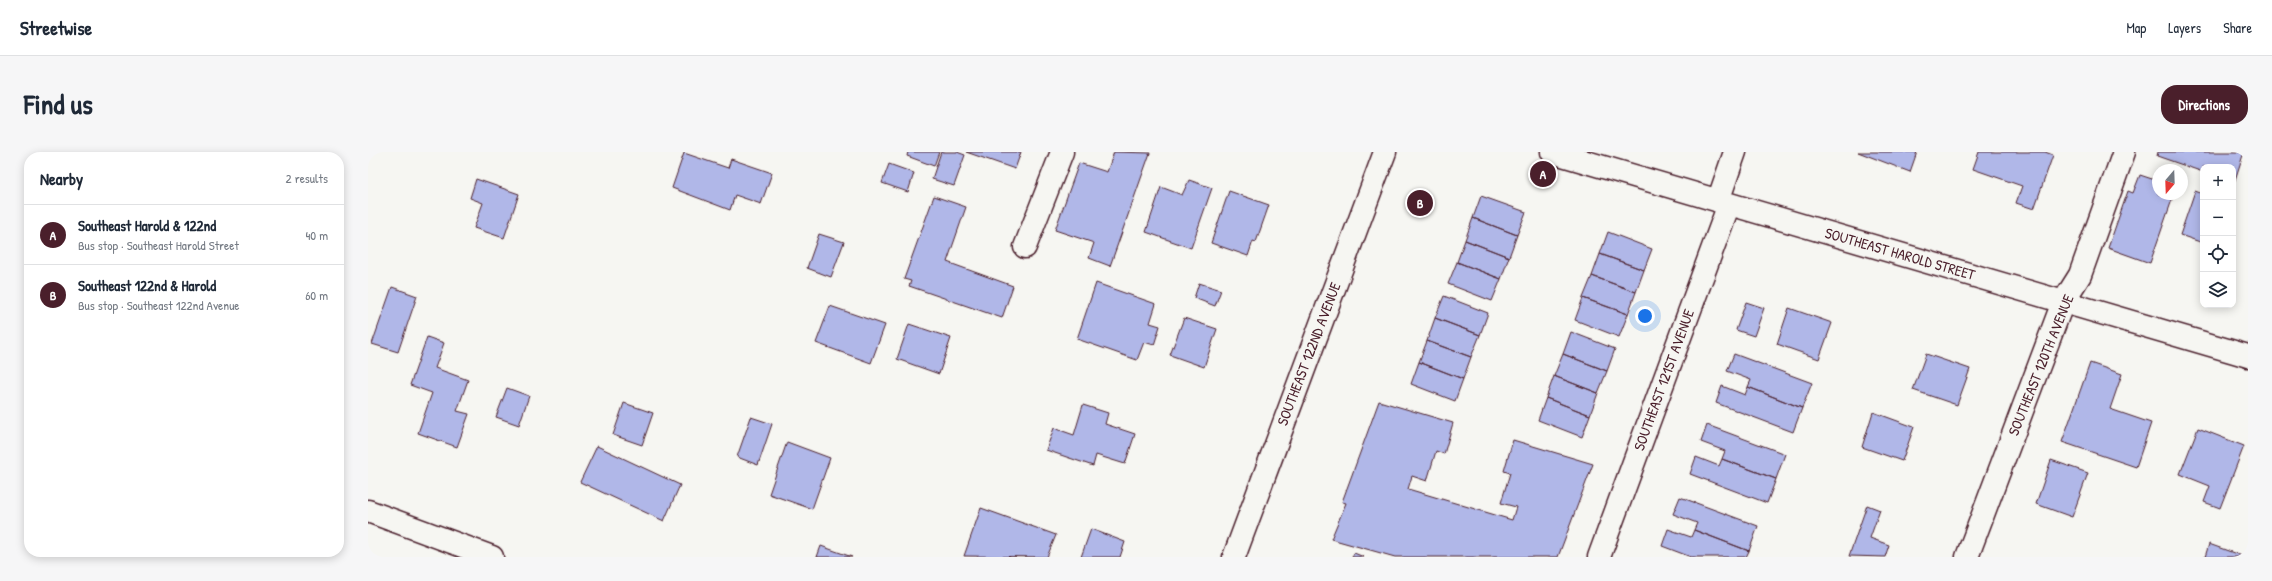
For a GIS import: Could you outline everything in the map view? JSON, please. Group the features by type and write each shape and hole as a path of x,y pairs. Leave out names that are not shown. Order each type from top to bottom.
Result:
{"street":[{"path":"1025,247 1062,152"},
{"name":"SOUTHEAST 122ND AVENUE","path":"1234,557 1385,152"},
{"name":"SOUTHEAST HAROLD STREET","path":"1552,152 2248,356"},
{"name":"SOUTHEAST 121ST AVENUE","path":"1599,557 1724,202 1735,152"},
{"name":"SOUTHEAST 120TH AVENUE","path":"1967,557 2063,302 2080,275 2124,152"},
{"path":"368,511 492,557"}],"building":[{"path":"908,152 939,152 934,166 907,156"},
{"path":"941,152 957,152 965,155 954,186 932,179"},
{"path":"966,152 1021,152 1015,169"},
{"path":"1114,152 1150,153 1110,266 1089,258 1094,243 1055,230 1079,163 1107,172"},
{"path":"1858,152 1917,152 1910,172"},
{"path":"1979,152 2045,152 2053,155 2034,209 2016,203 2022,186 1973,169"},
{"path":"2158,152 2244,152 2236,177 2236,164 2200,164 2200,171 2188,167 2188,164 2180,164 2157,156"},
{"path":"684,153 728,168 731,159 772,173 761,204 735,195 730,210 672,188"},
{"path":"889,164 914,173 908,192 882,183"},
{"path":"2140,175 2152,179 2152,200 2172,200 2150,263 2108,248 2128,191 2133,193"},
{"path":"476,179 519,194 504,238 474,228 483,203 470,198"},
{"path":"1189,180 1212,188 1191,248 1146,232 1161,187 1182,195"},
{"path":"1229,191 1269,205 1256,242 1253,241 1248,256 1211,243"},
{"path":"2195,191 2200,193 2200,242 2180,235"},
{"path":"934,196 966,207 947,262 1013,286 1002,318 909,286 911,281 904,279"},
{"path":"1481,196 1526,212 1517,235 1473,218"},
{"path":"1473,218 1517,235 1509,257 1465,240"},
{"path":"1608,232 1652,249 1644,270 1600,254"},
{"path":"819,234 844,242 831,277 807,268"},
{"path":"1465,240 1509,257 1501,279 1457,262"},
{"path":"1600,254 1644,270 1636,292 1592,276"},
{"path":"1457,262 1501,279 1492,301 1448,284"},
{"path":"1592,276 1636,292 1628,314 1583,298"},
{"path":"1096,283 1156,304 1150,323 1160,326 1154,345 1144,342 1137,360 1077,339"},
{"path":"1199,283 1221,290 1215,306 1194,298"},
{"path":"392,287 417,296 398,352 372,344"},
{"path":"1444,296 1488,313 1480,335 1435,318"},
{"path":"1583,298 1628,314 1619,337 1575,320"},
{"path":"1746,302 1764,308 1754,336 1736,330"},
{"path":"830,306 885,325 871,363 816,343"},
{"path":"1789,308 1832,323 1819,359 1777,344"},
{"path":"1184,318 1217,329 1204,367 1170,355"},
{"path":"1435,318 1480,335 1471,357 1427,341"},
{"path":"909,324 951,338 939,374 897,359"},
{"path":"1571,332 1615,349 1607,371 1563,354"},
{"path":"427,337 444,343 435,368 468,380 457,411 469,414 457,447 418,433 432,393 410,385"},
{"path":"1427,341 1471,357 1463,379 1419,362"},
{"path":"1563,354 1607,371 1598,393 1554,376"},
{"path":"1734,354 1812,383 1802,408 1748,387 1751,380 1727,371"},
{"path":"1926,354 1970,369 1957,405 1913,390"},
{"path":"1419,362 1463,379 1455,401 1411,384"},
{"path":"2090,363 2122,374 2110,409 2151,423 2136,467 2062,442"},
{"path":"1554,376 1598,393 1590,415 1546,398"},
{"path":"1722,386 1745,395 1748,387 1802,408 1793,432 1716,403"},
{"path":"507,388 529,396 519,425 496,417"},
{"path":"1546,398 1590,415 1582,437 1538,420"},
{"path":"1379,401 1453,423 1444,454 1436,451 1427,481 1412,476 1408,489 1512,520 1516,507 1501,503 1510,473 1504,471 1513,440 1593,464 1558,557 1395,557 1331,539 1346,503 1342,502"},
{"path":"624,403 653,413 642,445 613,435"},
{"path":"1083,405 1108,413 1105,424 1135,434 1125,464 1096,455 1093,466 1046,450 1054,428 1074,435"},
{"path":"1873,412 1914,427 1902,461 1862,447"},
{"path":"751,417 772,424 758,465 737,457"},
{"path":"1707,425 1785,454 1776,479 1722,459 1725,451 1701,442"},
{"path":"2198,428 2244,446 2220,508 2204,502 2210,486 2180,474"},
{"path":"787,442 830,458 812,509 769,494"},
{"path":"597,446 680,485 664,521 580,482"},
{"path":"1696,457 1719,466 1722,459 1776,479 1767,503 1690,474"},
{"path":"2051,460 2088,473 2072,517 2036,504"},
{"path":"1680,497 1758,526 1749,551 1694,530 1697,523 1673,514"},
{"path":"1867,505 1880,510 1870,538 1889,545 1885,557 1849,556"},
{"path":"981,508 1056,535 1047,557 964,556"},
{"path":"1091,529 1125,542 1120,557 1081,557"},
{"path":"1668,529 1691,537 1694,530 1749,551 1746,557 1691,557 1662,546"},
{"path":"2209,544 2245,557 2205,557"},
{"path":"821,546 852,557 817,557"},
{"path":"1354,553 1364,557 1352,557"}],"place":[{"name":"Southeast Harold & 122nd","path":"1543,174"},
{"name":"Southeast 122nd & Harold","path":"1420,203"}]}
